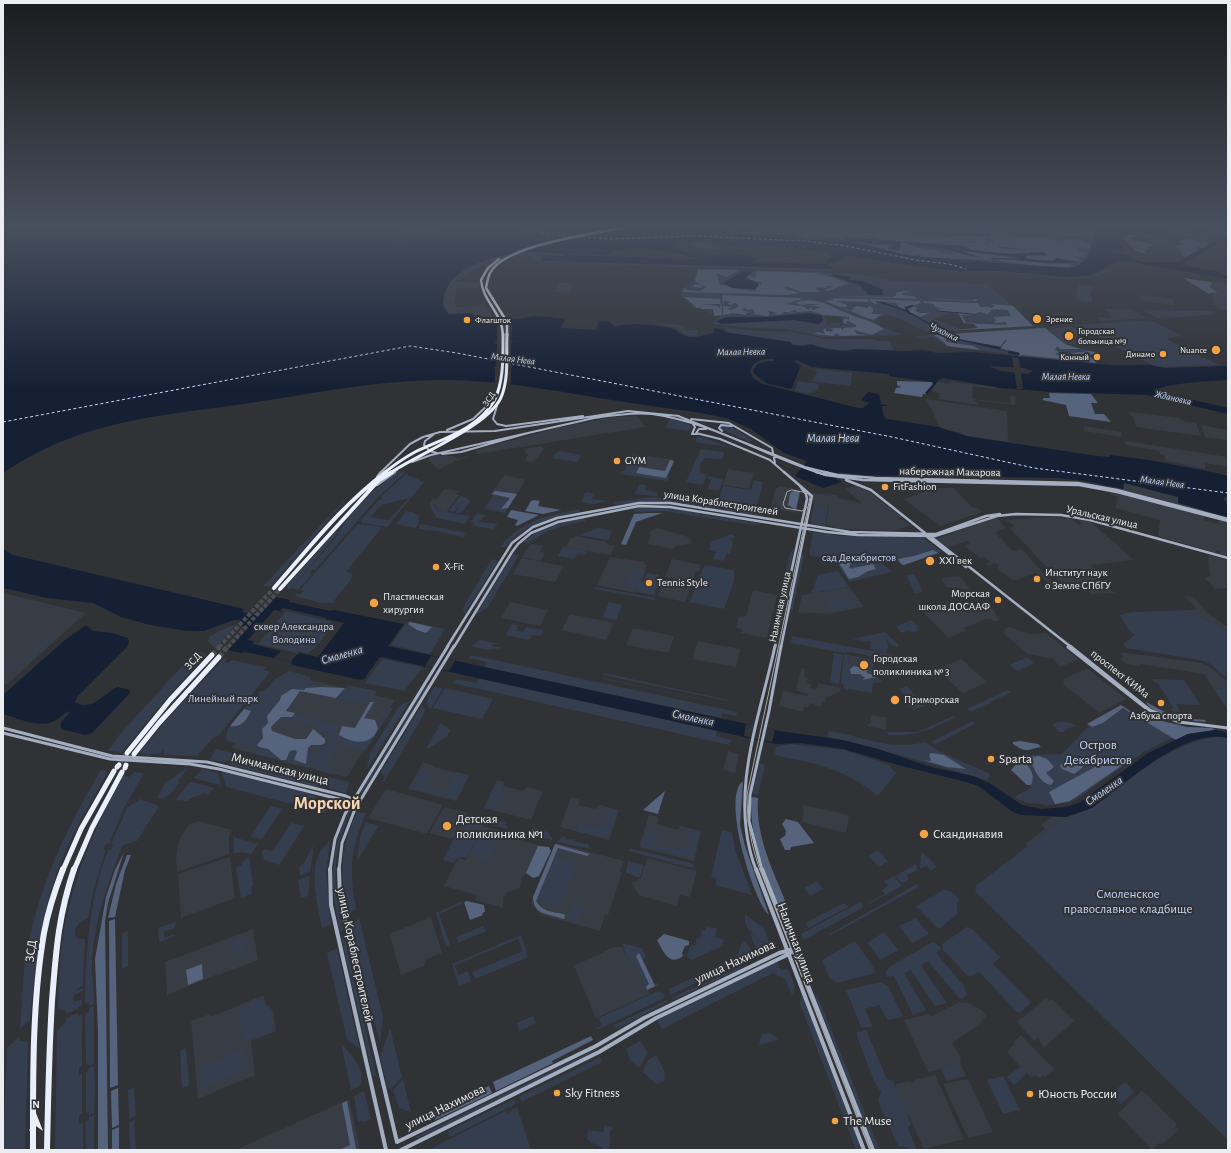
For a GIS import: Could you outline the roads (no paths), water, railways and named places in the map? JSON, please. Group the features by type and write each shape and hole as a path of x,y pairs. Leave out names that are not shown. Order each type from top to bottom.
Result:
{"highway":[{"name":"ЗСД","path":"274,588 377,477 474,422 484,414 496,396 502,368 502,322 481,289 481,281"},
{"name":"ЗСД","path":"280,589 371,489 393,470 425,449 478,424 497,406 502,396 506,380 507,325 506,318 486,288 486,281"},
{"name":"ЗСД","path":"127,753 170,700 212,655"},
{"name":"ЗСД","path":"134,754 159,723 219,657"},
{"name":"ЗСД","path":"33,1150 34,1053 40,958 45,931 62,871 72,847 86,818 120,768 84,846 66,898 58,928 48,1048 47,1150"}],"main road":[{"path":"496,396 473,420 433,435 425,441 424,445 432,452 448,454 574,422"},
{"path":"497,406 493,419 497,424 503,426 517,426 600,413 622,412 647,412 731,424 772,448 775,463"},
{"path":"377,477 384,468 401,453 420,439 432,434 452,431 490,432 622,412"},
{"name":"набережная Макарова","path":"574,422 613,415 636,414 660,416 686,421 826,473 863,478 910,480"},
{"name":"набережная Макарова","path":"678,416 735,437 797,466 826,475 857,480 1070,483 1106,489 1228,520"},
{"name":"Наличная улица","path":"686,421 694,426 692,433 719,439 765,459 779,468 804,490 807,499 776,642 752,738 743,806 744,831 752,859 864,1150"},
{"path":"371,489 410,463 441,453 497,439 574,422"},
{"path":"735,437 722,431 719,427 724,424 731,426 771,451 766,455 753,453"},
{"path":"714,431 701,429 696,433 720,439 775,463"},
{"name":"Наличная улица","path":"775,463 808,491 812,497 774,675 763,740 750,796 751,831 758,859 873,1150"},
{"name":"проспект КИМа","path":"826,475 857,483 879,496 1143,706 1151,711 1186,723 1228,728"},
{"name":"улица Кораблестроителей","path":"386,1150 329,894 329,872 334,842 343,816 352,800 512,543 533,527 565,518 634,504 660,502 806,527"},
{"name":"улица Кораблестроителей","path":"397,1142 339,891 338,870 342,842 359,802 517,545 536,530 565,518 599,514 639,506 659,506 801,526"},
{"name":"Уральская улица","path":"806,527 850,532 935,536 997,516 1054,515 1090,520 1228,558"},
{"name":"Мичманская улица","path":"3,728 111,757"},
{"name":"Мичманская улица","path":"3,732 111,757 140,760 207,762 359,802"},
{"name":"улица Нахимова","path":"401,1150 599,1052 656,1018 794,949"},
{"name":"улица Нахимова","path":"397,1142 596,1046 644,1018 788,952"}],"water":[{"path":"3,281 452,281 443,298 444,307 449,314 471,313 482,323 488,325 496,325 497,322 534,316 610,322 615,327 634,324 658,326 670,328 690,337 714,333 714,328 722,329 725,332 790,342 793,345 803,346 810,344 826,349 846,351 857,349 904,351 924,350 937,353 973,352 1110,365 1151,365 1164,368 1228,366 1228,380 1178,384 1160,388 1155,391 1228,408 1228,414 1146,395 1052,392 1000,388 943,378 938,381 927,394 925,393 933,384 932,382 889,376 889,374 812,367 797,360 794,361 801,366 791,389 766,383 754,374 753,370 757,365 765,361 774,361 774,359 759,361 753,365 750,371 753,378 763,384 858,408 863,408 869,403 861,400 868,392 879,394 881,404 887,405 882,406 883,415 887,419 939,427 966,436 1097,456 1110,457 1110,455 1149,460 1228,476 1228,497 1225,497 1224,500 1228,505 1228,517 1178,503 1178,497 1124,483 1123,489 1086,481 1056,478 863,475 839,472 836,479 842,482 823,488 795,476 807,461 784,453 751,429 729,419 690,411 490,382 444,380 392,382 144,418 87,432 31,456 3,473","holes":["989,366 1024,368 1033,371 1029,374 1000,371"]},
{"path":"727,281 752,281 759,284 756,289 733,288 723,283"},
{"path":"847,281 860,281 867,283 882,289 883,295 869,295 859,285"},
{"path":"877,302 882,302 906,310 958,339 1001,347 1000,349 1014,353 953,339 902,310"},
{"path":"810,313 822,316 823,321 818,324 794,320 721,324 716,321 727,317 768,317"},
{"name":"Смоленка","path":"3,549 13,555 244,609 242,612 259,616 276,597 290,600 289,602 331,611 334,610 404,624 388,646 779,731 843,740 878,749 931,767 973,776 991,784 1022,805 1041,809 1066,807 1079,803 1148,753 1188,734 1215,730 1228,733 1228,738 1210,737 1192,741 1174,749 1139,772 1092,808 1066,817 1021,815 1013,812 978,786 843,749 801,743 776,744 382,657 379,658 364,679 361,680 292,665 291,662 251,653 241,653 228,650 248,628 240,625 240,620 234,620 204,631 187,631 150,625 121,617 93,603 47,598 3,588","holes":["283,608 327,618 326,619 344,623 318,657 300,653 298,655 252,644 254,641 248,640 274,610 280,611"]},
{"path":"86,625 93,631 112,633 128,638 129,642 126,648 77,697 75,702 81,705 92,703 117,687 130,690 130,693 92,733 85,735 61,729 61,722 71,711 46,724 28,722 3,714 3,695 65,640"}],"waterway":[{"name":"Чухонка","path":"909,313 906,308 912,306"},
{"path":"937,311 972,314"},
{"path":"1000,348 1006,340"},
{"name":"Чухонка","path":"1009,352 1018,354"}],"tunnel":[{"path":"219,647 274,588"},
{"path":"228,647 280,589"},
{"path":"212,655 220,646"},
{"path":"219,657 228,646"},
{"path":"119,765 127,753"}],"tram line":[{"path":"792,490 808,493 810,497 808,507 802,511 785,508 783,504 787,492 792,490"},
{"path":"760,870 750,833 747,795 808,507"},
{"path":"760,869 870,1150"}],"place":[{"name":"Зрение","path":"1037,319"},
{"name":"Флагшток","path":"467,320"},
{"name":"Городская больница №9","path":"1069,336"},
{"name":"Nuance","path":"1216,350"},
{"name":"Динамо","path":"1163,354"},
{"name":"Конный","path":"1097,357"},
{"name":"GYM","path":"617,461"},
{"name":"FitFashion","path":"885,487"},
{"name":"XXI век","path":"930,561"},
{"name":"X-Fit","path":"436,567"},
{"name":"Институт наук о Земле СПбГУ","path":"1037,579"},
{"name":"Tennis Style","path":"649,583"},
{"name":"Морская школа ДОСААФ","path":"998,600"},
{"name":"Пластическая хирургия","path":"374,603"},
{"name":"Городская поликлиника № 3","path":"864,665"},
{"name":"Приморская","path":"895,700"},
{"name":"Азбука спорта","path":"1161,703"},
{"name":"Sparta","path":"991,759"},
{"name":"Детская поликлиника №1","path":"447,826"},
{"name":"Скандинавия","path":"924,834"},
{"name":"Sky Fitness","path":"557,1093"},
{"name":"Юность России","path":"1030,1094"},
{"name":"The Muse","path":"835,1121"}],"district":[{"name":"Морской","path":"327,804"}],"water label":[{"name":"Малая Невка","path":"741,352"},
{"name":"Малая Нева","path":"513,359"},
{"name":"Малая Невка","path":"1066,377"},
{"name":"Ждановка","path":"1173,398"},
{"name":"Малая Нева","path":"833,438"},
{"name":"Малая Нева","path":"1162,482"}],"park label":[{"name":"сад Декабристов","path":"859,558"},
{"name":"сквер Александра Володина","path":"294,633"},
{"name":"Линейный парк","path":"223,699"},
{"name":"Остров Декабристов","path":"1098,752"},
{"name":"Смоленское православное кладбище","path":"1128,902"}]}
